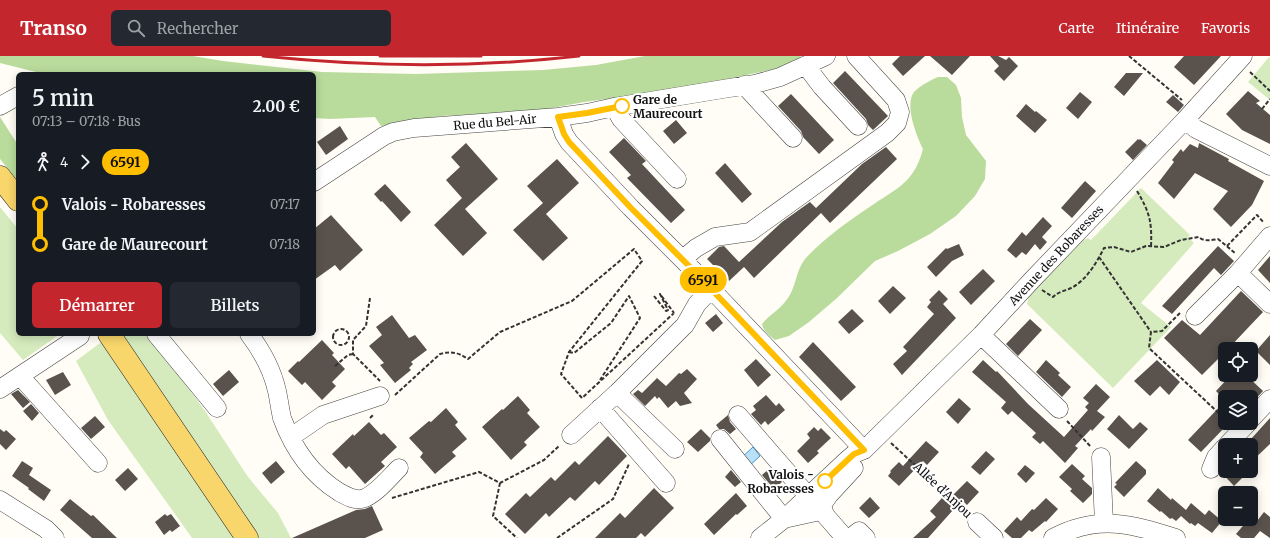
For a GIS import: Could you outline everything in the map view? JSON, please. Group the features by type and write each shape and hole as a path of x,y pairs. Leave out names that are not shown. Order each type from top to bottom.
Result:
{"main road":[{"path":"0,177 16,197"},
{"path":"110,336 247,538"}],"street":[{"path":"683,259 696,248 715,237 750,232 887,133 897,123 900,112 896,100 856,56"},
{"name":"Avenue des Robaresses","path":"760,538 784,519 815,503 854,454 864,450 981,335 1241,58"},
{"path":"818,59 822,87 858,126"},
{"name":"Rue du Bel-Air","path":"316,181 374,142 393,132 414,128 558,117 587,113 744,85 780,77 818,59"},
{"path":"744,85 793,138"},
{"path":"0,106 16,97"},
{"path":"614,107 621,119 677,179"},
{"path":"558,117 564,134 569,142 631,208 683,259 864,450"},
{"path":"1184,120 1196,129 1270,166"},
{"path":"1195,316 1242,269 1268,231"},
{"path":"1242,269 1270,304"},
{"path":"571,435 617,393 686,325 696,304 711,289"},
{"path":"981,335 1059,409"},
{"path":"0,389 80,336"},
{"path":"158,336 217,408"},
{"path":"251,336 261,349 269,366 277,391 282,418 295,447 315,474 344,495 354,499 360,499 373,493 399,468"},
{"path":"20,376 98,463"},
{"path":"617,393 675,449"},
{"path":"1258,412 1270,399"},
{"path":"291,437 323,415 383,402"},
{"path":"600,408 666,483"},
{"path":"738,415 845,538"},
{"path":"1234,438 1241,430"},
{"path":"720,439 784,519"},
{"path":"1211,470 1218,455"},
{"path":"1101,457 1104,523"},
{"path":"0,500 46,529 55,538"},
{"name":"Allée d'Anjou","path":"977,522 994,538"},
{"path":"1053,538 1081,527 1104,523 1135,526 1176,538"},
{"path":"850,538 859,531 866,538"}],"path":[{"path":"1129,56 1175,94"},
{"path":"1241,58 1270,91"},
{"path":"1262,109 1270,99"},
{"path":"1130,177 1145,205 1152,225 1152,247"},
{"path":"1227,246 1257,215 1268,231"},
{"path":"1031,281 1053,297 1059,292 1072,288 1082,280 1092,269 1104,248 1114,247 1131,252 1146,246 1164,247 1181,240 1199,237 1201,239 1209,240 1218,238 1227,246 1242,269"},
{"path":"370,418 383,402 440,354 448,352 460,354 468,359 500,332 572,301 634,249 642,261 569,352 561,374 582,398 674,313 660,294 668,310 666,312 654,296"},
{"path":"1099,257 1151,332 1149,348 1218,412"},
{"path":"569,352 574,353 611,322 629,296 640,318 599,383"},
{"path":"370,298 366,326 353,340 353,354 383,384 383,402"},
{"path":"1151,332 1162,331 1181,312 1195,316"},
{"path":"349,340 348,332 342,328 335,331 333,334 334,341 340,345 347,343 349,340 353,340"},
{"path":"335,366 348,355 353,354"},
{"path":"1059,409 1062,416 1101,457"},
{"path":"517,538 492,516 500,483 544,460 571,435"},
{"name":"Allée d'Anjou","path":"891,443 977,522"},
{"path":"557,538 613,499 636,449"},
{"path":"373,493 377,499 395,497 479,472 500,483"}],"green space":[{"path":"0,56 193,56 223,61 322,72 416,74 543,70 596,65 645,56 801,56 798,60 780,68 680,89 584,102 536,111 441,116 381,126 375,117 316,118 316,72 36,72 0,63"},
{"path":"1269,57 1270,58 1270,100 1248,82"},
{"path":"938,77 947,77 956,85 961,98 962,117 966,135 986,161 985,179 975,196 956,216 930,234 875,261 837,298 809,322 789,336 775,340 765,331 762,324 791,294 802,263 805,259 820,244 856,216 900,186 913,172 923,149 912,121 910,105 911,98 919,87"},
{"path":"0,117 16,142 16,179 0,159"},
{"path":"1141,188 1190,235 1188,237 1194,243 1141,303 1171,327 1113,388 1027,304 1030,292 1083,240 1088,238 1091,240"},
{"path":"0,207 16,227 16,336 57,336 23,360 0,333"},
{"path":"109,336 147,336 166,357 205,411 248,477 278,513 291,538 192,538 108,420 76,361"}],"water":[{"path":"753,447 760,456 747,468 739,460"}],"building":[{"path":"900,56 925,56 903,76 892,64"},
{"path":"930,56 970,56 952,75"},
{"path":"990,56 998,56 1006,60 1009,57 1018,66 1004,81 994,71 999,66"},
{"path":"1184,56 1221,56 1194,85 1174,67"},
{"path":"845,71 888,116 873,130 868,125 866,119 833,83"},
{"path":"1126,73 1143,73 1124,96 1114,87"},
{"path":"1248,91 1260,101 1256,103 1270,115 1270,144 1242,130 1226,114"},
{"path":"1080,92 1092,102 1078,119 1066,108"},
{"path":"791,94 834,140 819,154 803,137 801,131 778,106"},
{"path":"1173,95 1184,105 1178,112 1166,102"},
{"path":"1026,104 1047,120 1035,133 1016,116"},
{"path":"676,120 687,133 674,144 663,131"},
{"path":"340,126 348,139 326,155 317,142"},
{"path":"624,138 646,161 642,164 685,210 671,223 627,178 631,175 609,152"},
{"path":"1138,139 1147,145 1133,160 1125,152"},
{"path":"466,143 498,179 465,209 487,233 463,256 434,225 462,198 446,180 460,167 451,157"},
{"path":"1199,143 1229,159 1228,161 1264,181 1252,205 1231,227 1213,209 1228,191 1195,173 1174,199 1158,183 1174,162 1172,160 1181,149 1183,152 1190,144 1198,148"},
{"path":"886,147 897,159 830,223 821,213 754,278 744,267 729,281 707,259 719,247 724,246 739,262 782,222 810,202 816,208 862,164"},
{"path":"557,159 579,183 546,214 568,238 543,261 513,230 543,203 527,186"},
{"path":"725,163 752,194 742,203 715,173"},
{"path":"1085,181 1096,191 1072,218 1061,208"},
{"path":"385,184 411,212 401,222 374,194"},
{"path":"331,215 363,250 340,271 335,265 316,279 316,227"},
{"path":"1043,217 1052,226 1042,237 1047,242 1040,250 1035,244 1026,255 1022,252 1016,258 1007,250 1022,232 1026,236"},
{"path":"959,244 964,255 952,261 936,277 927,267 946,248 947,249"},
{"path":"1218,246 1234,261 1221,275 1214,268 1172,314 1162,306"},
{"path":"1270,256 1270,283 1258,270"},
{"path":"983,269 995,281 971,305 959,292"},
{"path":"893,286 906,298 890,314 878,301"},
{"path":"939,290 948,299 943,304 956,318 902,375 893,364 907,351 903,347 934,314 927,307 931,302 929,300"},
{"path":"1241,291 1263,312 1235,342 1218,342 1218,359 1202,375 1164,338 1182,320 1200,335"},
{"path":"852,309 864,321 849,334 838,322"},
{"path":"716,314 723,323 713,332 705,323"},
{"path":"392,315 409,338 415,335 427,350 411,362 413,364 409,368 411,370 395,383 380,365 384,363 369,346 382,335 376,327"},
{"path":"1030,319 1042,330 1018,356 1006,344"},
{"path":"1270,335 1270,365 1258,353 1258,349"},
{"path":"322,340 334,353 332,355 345,369 332,382 336,386 322,400 305,382 302,385 288,371"},
{"path":"813,342 856,387 841,401 799,357"},
{"path":"756,359 771,375 758,387 744,370"},
{"path":"983,360 996,372 997,371 1028,404 1064,437 1088,410 1085,407 1089,403 1083,398 1096,384 1110,397 1097,411 1105,417 1075,446 1078,448 1065,463 1043,441 1040,444 1032,437 1036,433 1012,411 1008,415 1001,408 1006,402 972,372"},
{"path":"1046,360 1060,373 1058,375 1071,387 1062,397 1036,372"},
{"path":"1157,360 1180,382 1169,395 1160,386 1150,396 1134,381"},
{"path":"687,369 697,379 684,393 692,403 680,406 676,401 668,408 659,397 657,399 655,396 645,406 633,394 638,390 642,393 657,378 666,386 679,373 681,374"},
{"path":"229,370 239,382 223,396 213,384"},
{"path":"63,372 71,385 55,395 46,380"},
{"path":"1224,382 1253,382 1263,391 1258,396 1258,390 1218,390 1218,393 1216,391"},
{"path":"18,390 30,402 23,408 11,394"},
{"path":"766,395 776,406 779,403 785,410 768,425 765,421 761,425 751,414 756,410 753,406"},
{"path":"518,396 530,410 527,413 540,427 524,442 527,445 511,460 482,427"},
{"path":"959,398 971,409 958,424 946,412"},
{"path":"31,404 39,413 32,421 23,411"},
{"path":"446,408 458,422 455,425 467,439 452,452 456,456 435,474 420,457 423,453 409,438 429,421 431,422"},
{"path":"1218,408 1218,430 1222,430 1201,452 1188,440"},
{"path":"728,415 730,422 736,429 730,434 724,429 719,429 716,425"},
{"path":"1119,415 1133,429 1140,422 1148,429 1129,449 1107,429"},
{"path":"95,416 105,427 91,439 81,428"},
{"path":"1270,418 1270,444 1258,455 1258,438 1252,438"},
{"path":"369,422 381,435 384,433 397,447 381,462 385,466 365,484 349,466 346,469 332,454 353,434 354,436"},
{"path":"814,427 818,431 821,428 831,438 817,451 819,453 808,463 797,451 810,438 807,434"},
{"path":"0,429 4,432 6,430 16,439 6,450 0,444"},
{"path":"701,429 710,438 710,441 698,452 687,442"},
{"path":"608,436 627,456 599,485 595,481 575,501 570,497 549,517 546,513 525,534 505,514 526,493 530,497 551,477 555,481 575,461 579,465"},
{"path":"926,441 939,452 927,465 923,461 899,486 888,476 891,472 890,471 899,462 903,466"},
{"path":"986,451 995,459 980,475 971,467"},
{"path":"22,461 33,468 29,475 51,490 44,501 12,476"},
{"path":"276,461 285,472 271,484 262,473"},
{"path":"1136,461 1146,470 1146,474 1124,497 1114,487 1117,484 1115,483"},
{"path":"1072,464 1085,476 1082,479 1092,488 1092,494 1083,503 1070,491 1072,489 1059,477"},
{"path":"1025,465 1035,473 1026,483 1017,474"},
{"path":"128,468 138,479 125,491 115,480"},
{"path":"770,468 782,482 774,489 762,475"},
{"path":"731,470 741,482 735,487 725,477"},
{"path":"1227,478 1242,478 1234,486"},
{"path":"967,481 979,492 967,505 962,500 928,538 913,538 936,517 930,511 942,498 946,502"},
{"path":"654,488 674,508 645,537 641,533 636,538 595,538 620,513 625,518"},
{"path":"1158,488 1171,500 1172,498 1186,510 1191,503 1205,515 1209,510 1218,518 1218,526 1212,533 1198,523 1195,526 1191,523 1190,524 1181,516 1176,521 1172,518 1170,519 1147,501"},
{"path":"736,493 747,506 737,515 736,514 714,535 704,524"},
{"path":"870,497 880,508 869,518 859,508"},
{"path":"1046,498 1058,509 1046,522 1045,521 1032,532 1029,530 1021,538 1012,538 1004,531 1017,517 1021,521 1032,509 1034,510"},
{"path":"70,499 91,516 93,515 117,538 92,538 60,510"},
{"path":"372,506 383,530 365,538 292,538 356,510 365,509"},
{"path":"1264,512 1270,517 1270,538 1260,531 1254,538 1241,538 1236,534 1243,526 1258,526 1258,520"},
{"path":"165,514 167,516 171,514 180,526 172,532 170,530 164,535 155,522"}],"railway":[{"path":"263,56 302,60 421,65 500,63 579,56"},
{"path":"380,56 481,56"}],"bus line":[{"name":"6591","path":"622,106 558,117 564,134 569,142 864,450 854,454 825,481"}],"place":[{"name":"Gare de Maurecourt","path":"622,106"},
{"name":"Valois - Robaresses","path":"825,481"}]}
